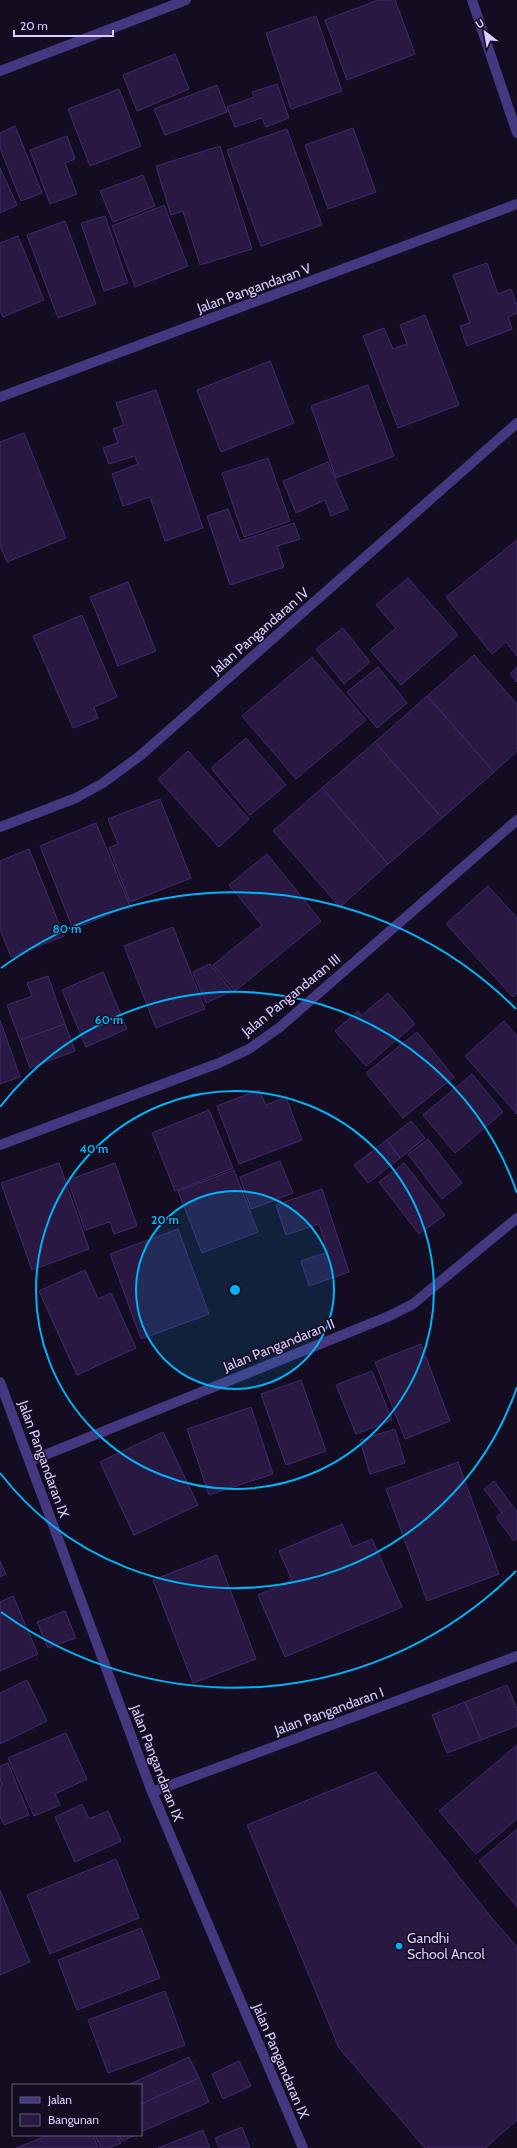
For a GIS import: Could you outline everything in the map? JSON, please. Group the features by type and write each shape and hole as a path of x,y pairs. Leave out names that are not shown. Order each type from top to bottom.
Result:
{"street":[{"path":"0,71 186,0"},
{"path":"472,0 517,133"},
{"name":"Jalan Pangandaran V","path":"0,397 517,204"},
{"name":"Jalan Pangandaran IV","path":"0,827 76,798 103,783 140,755 517,423"},
{"name":"Jalan Pangandaran III","path":"0,1145 219,1063 249,1048 280,1027 517,820"},
{"name":"Jalan Pangandaran II","path":"30,1461 387,1317 413,1304 424,1296 517,1218"},
{"name":"Jalan Pangandaran IX","path":"0,1382 152,1792 303,2148"},
{"name":"Jalan Pangandaran I","path":"152,1792 517,1656"}],"building":[{"path":"378,0 395,0 415,54 347,80 325,20"},
{"path":"316,16 342,91 291,109 266,33"},
{"path":"175,54 189,89 137,111 123,75"},
{"path":"277,84 289,118 266,127 262,118 235,127 227,107 254,97 252,92"},
{"path":"217,85 227,112 165,135 154,109"},
{"path":"119,89 141,146 90,166 68,109"},
{"path":"15,126 42,193 21,201 0,148 0,133"},
{"path":"353,128 376,192 328,209 305,145"},
{"path":"287,129 322,225 261,246 227,150"},
{"path":"67,136 75,159 65,163 77,194 50,204 30,150"},
{"path":"220,146 252,249 200,265 183,211 171,215 156,166"},
{"path":"0,168 17,205 0,213"},
{"path":"143,175 155,206 113,222 100,191"},
{"path":"164,205 188,266 135,287 112,226"},
{"path":"105,216 128,283 104,291 81,223"},
{"path":"65,221 96,304 58,318 27,235"},
{"path":"18,236 44,300 3,317 0,311 0,243"},
{"path":"487,263 498,294 511,289 517,305 517,313 508,317 512,329 467,346 460,326 470,323 453,275"},
{"path":"425,315 459,405 398,428 363,336 384,328 393,349 407,344 400,325"},
{"path":"270,361 294,423 221,452 197,390"},
{"path":"368,385 394,456 336,478 311,406"},
{"path":"156,390 203,528 165,541 150,497 123,506 112,474 138,464 135,456 109,464 103,448 118,443 113,429 124,425 116,403"},
{"path":"24,433 66,538 7,562 0,545 0,442"},
{"path":"268,458 290,521 244,537 222,473"},
{"path":"328,462 348,509 331,516 325,500 296,513 283,481"},
{"path":"228,509 240,541 294,523 300,539 277,546 284,567 230,585 207,516"},
{"path":"517,540 517,656 506,642 492,654 446,597"},
{"path":"408,578 458,635 401,685 370,650 396,628 376,605"},
{"path":"128,582 156,651 118,666 90,597"},
{"path":"82,615 117,697 94,707 98,718 73,728 33,636"},
{"path":"343,628 370,662 344,684 316,649"},
{"path":"474,655 517,704 517,751 494,772 427,696"},
{"path":"312,657 366,720 296,779 242,716"},
{"path":"378,667 407,703 377,728 347,692"},
{"path":"517,667 517,682 510,674"},
{"path":"427,696 494,772 442,818 375,742"},
{"path":"246,738 286,785 250,815 211,768"},
{"path":"375,742 442,818 388,864 322,788"},
{"path":"188,751 249,819 219,847 158,779"},
{"path":"322,788 388,864 340,907 273,831"},
{"path":"160,799 191,878 130,902 109,848 118,844 108,819"},
{"path":"96,823 130,906 73,929 40,846"},
{"path":"29,849 64,936 11,957 0,929 0,861"},
{"path":"267,854 321,921 235,991 213,965 262,925 229,885"},
{"path":"488,886 517,918 517,993 513,997 446,924"},
{"path":"173,927 205,1009 156,1028 124,946"},
{"path":"210,964 232,991 206,1003 193,972"},
{"path":"103,972 127,1029 86,1047 62,990"},
{"path":"48,976 65,1024 20,1040 7,1005 32,996 27,983"},
{"path":"388,993 415,1024 366,1066 335,1031 358,1011 361,1016"},
{"path":"0,1020 20,1077 0,1084"},
{"path":"504,1021 517,1036 517,1114 465,1056"},
{"path":"65,1024 75,1051 30,1068 20,1040"},
{"path":"417,1032 454,1077 403,1118 366,1073"},
{"path":"472,1074 503,1112 455,1153 423,1115"},
{"path":"259,1090 266,1105 286,1097 302,1140 239,1164 217,1106"},
{"path":"209,1110 233,1168 175,1191 152,1133"},
{"path":"411,1121 425,1138 400,1158 387,1140"},
{"path":"428,1139 462,1183 442,1199 408,1154"},
{"path":"387,1140 400,1158 368,1183 354,1165"},
{"path":"280,1161 293,1193 251,1209 240,1177"},
{"path":"59,1163 89,1249 32,1270 1,1183"},
{"path":"115,1163 137,1226 114,1234 110,1222 85,1230 68,1180"},
{"path":"404,1163 445,1215 419,1234 379,1182"},
{"path":"234,1170 258,1232 202,1253 178,1191"},
{"path":"322,1189 349,1272 309,1286 301,1261 328,1252 319,1224 286,1235 276,1205"},
{"path":"178,1229 209,1314 141,1339 110,1254"},
{"path":"85,1270 98,1299 111,1293 136,1348 77,1375 39,1291"},
{"path":"421,1344 450,1421 405,1439 375,1362"},
{"path":"372,1371 392,1420 356,1434 336,1385"},
{"path":"301,1380 326,1451 286,1465 261,1394"},
{"path":"251,1407 273,1474 209,1495 187,1429"},
{"path":"395,1429 405,1463 370,1474 360,1440"},
{"path":"163,1432 198,1505 134,1535 100,1462"},
{"path":"458,1462 499,1574 427,1601 386,1489"},
{"path":"494,1481 517,1512 517,1538 514,1541 496,1517 502,1513 484,1489"},
{"path":"342,1524 352,1547 372,1539 402,1607 285,1657 258,1595 292,1580 279,1551"},
{"path":"217,1555 256,1659 193,1683 153,1580"},
{"path":"0,1561 6,1574 0,1577"},
{"path":"13,1596 38,1654 0,1671 0,1602"},
{"path":"65,1611 76,1638 48,1648 37,1622"},
{"path":"27,1680 47,1721 0,1744 0,1693"},
{"path":"507,1685 517,1709 517,1726 481,1740 465,1702"},
{"path":"465,1702 481,1740 447,1753 432,1715"},
{"path":"66,1733 87,1779 55,1794 60,1805 34,1816 8,1758"},
{"path":"517,1745 517,1819 476,1854 439,1811"},
{"path":"8,1763 29,1815 4,1825 0,1816 0,1786 2,1785 0,1779 0,1766"},
{"name":"Gandhi School Ancol","path":"376,1772 491,1917 517,1947 517,2120 485,2148 425,2148 339,2048 247,1825"},
{"path":"82,1804 89,1819 108,1811 121,1841 75,1862 55,1817"},
{"path":"517,1829 517,1907 479,1861"},
{"path":"116,1859 139,1918 50,1954 27,1895"},
{"path":"0,1890 30,1962 0,1975"},
{"path":"141,1928 160,1978 77,2010 58,1960"},
{"path":"165,1991 185,2045 108,2073 88,2020"},
{"path":"189,2057 199,2078 142,2104 142,2084 130,2084"},
{"path":"239,2061 251,2086 223,2099 212,2074"},
{"path":"199,2078 209,2102 142,2132 142,2104"},
{"path":"242,2127 250,2148 219,2148 215,2138"},
{"path":"203,2130 210,2148 158,2148 191,2135"},
{"path":"46,2136 93,2136 98,2148 16,2148"},
{"path":"95,2136 118,2136 121,2143 109,2148 101,2148"},
{"path":"120,2136 133,2136 122,2141"}],"place":[{"name":"Gandhi School Ancol","path":"399,1946"}]}
